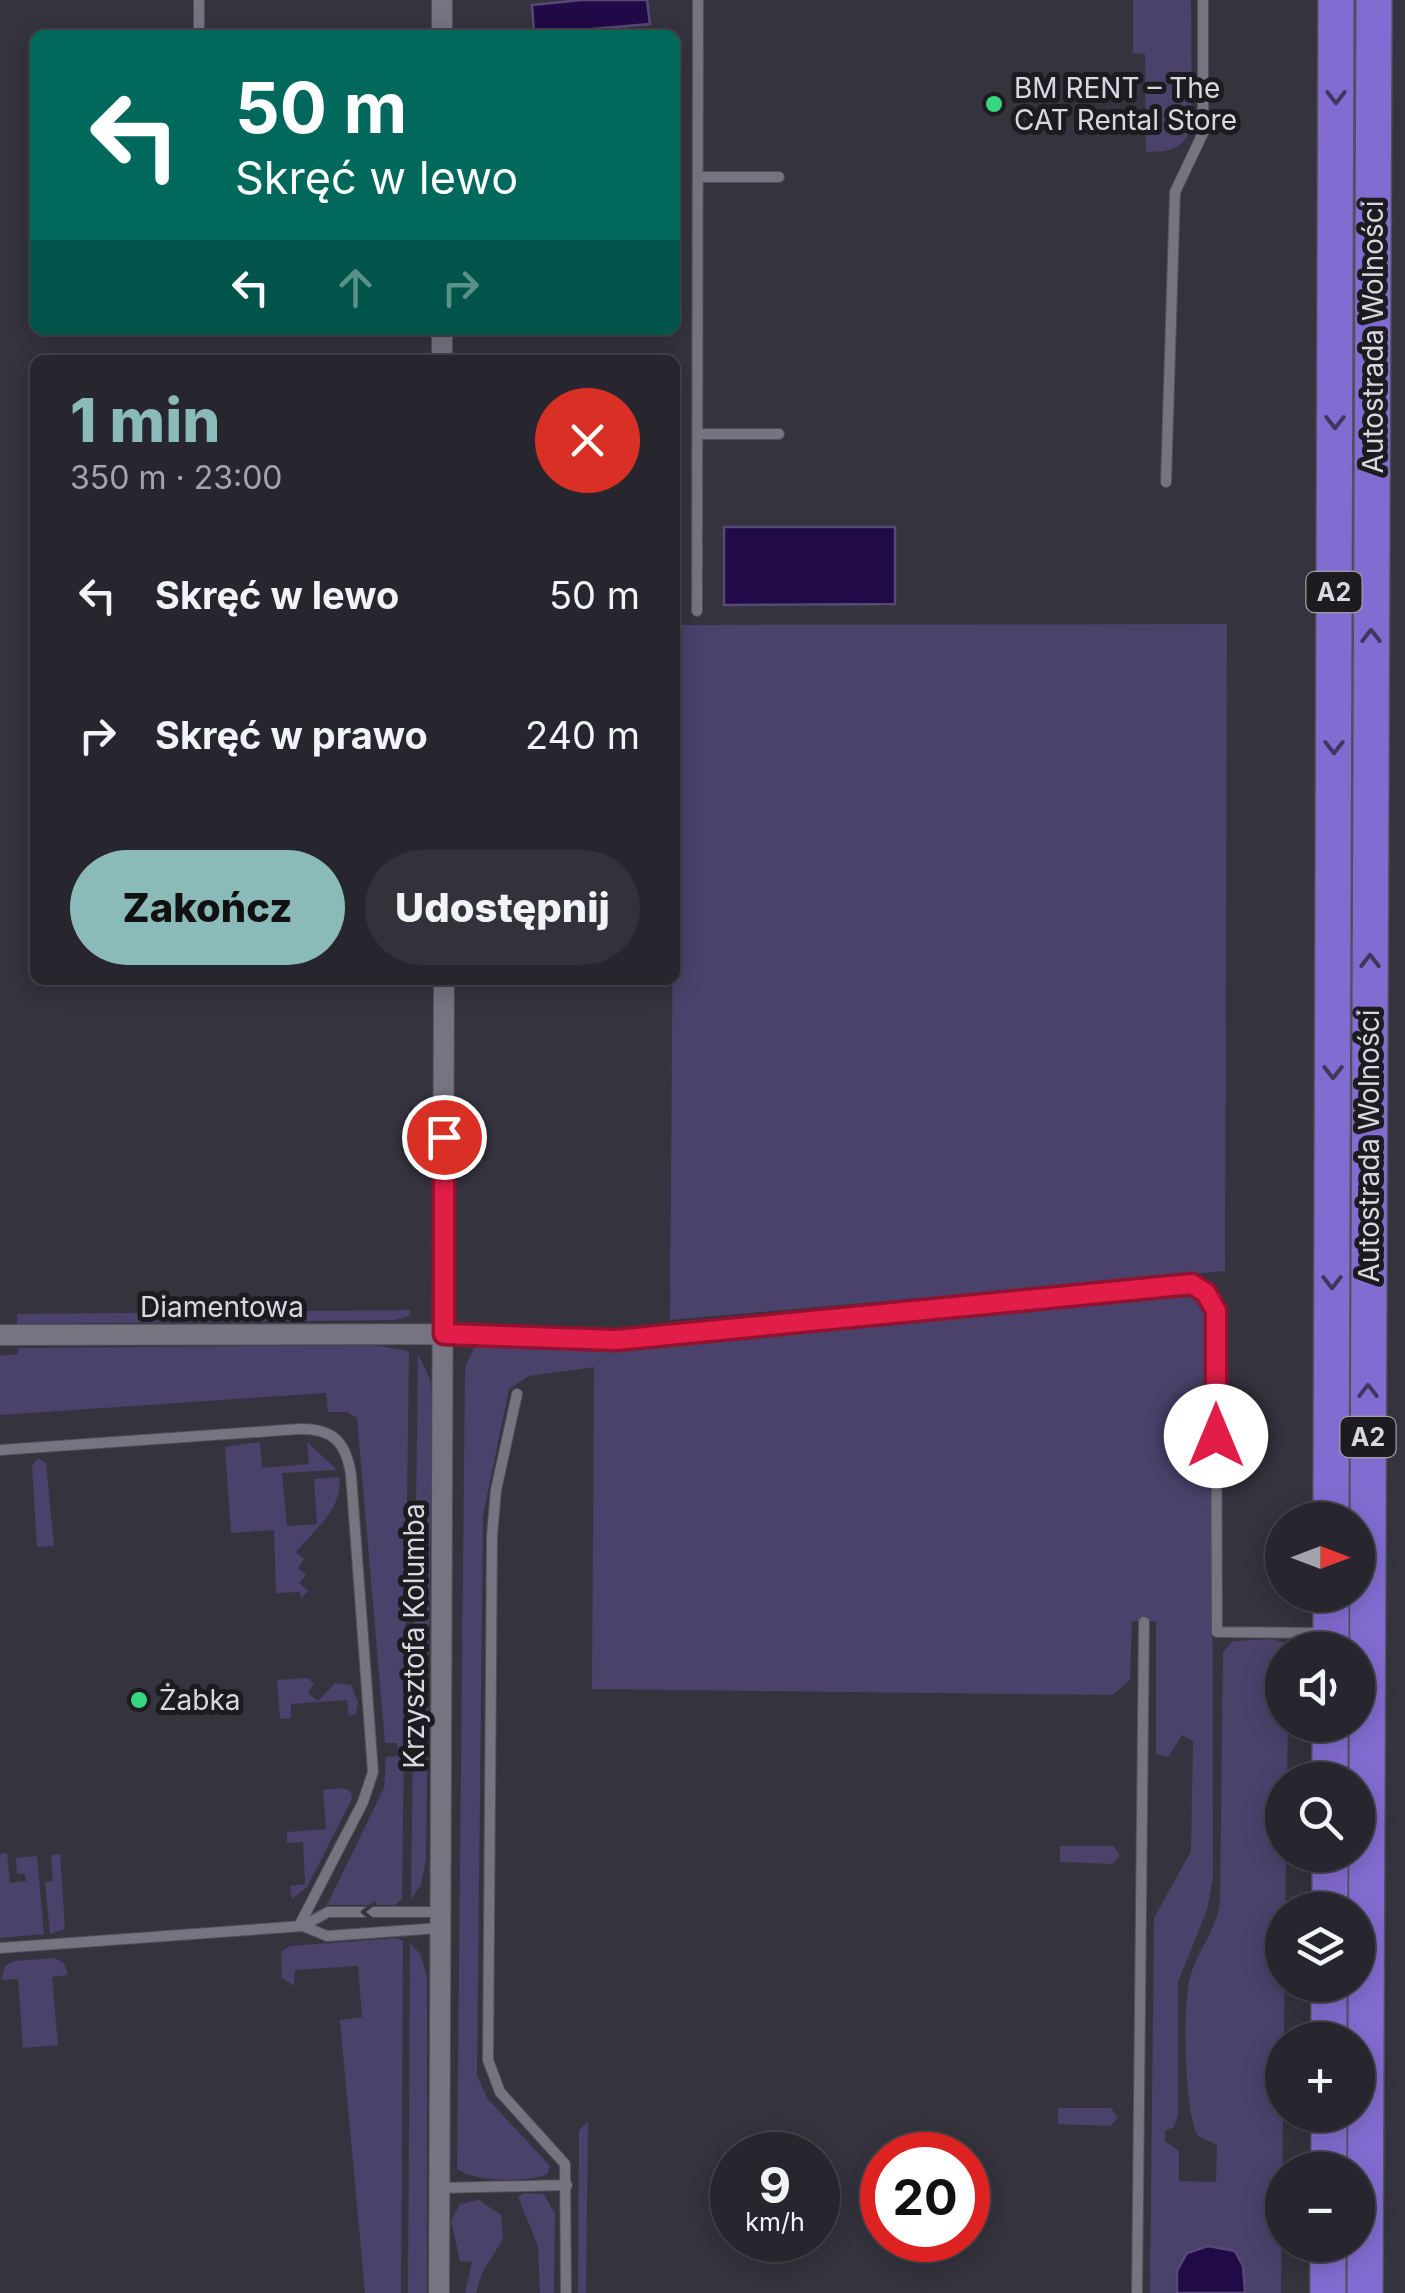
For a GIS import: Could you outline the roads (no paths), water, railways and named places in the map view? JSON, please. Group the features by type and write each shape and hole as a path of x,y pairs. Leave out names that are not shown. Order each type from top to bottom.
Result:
{"highway":[{"name":"Autostrada Wolności","path":"1331,1502 1336,0"},
{"name":"Autostrada Wolności","path":"1365,2293 1374,0"},
{"path":"1328,2262 1328,2293"}],"street":[{"path":"442,0 442,30"},
{"name":"Krzysztofa Kolumba","path":"438,2293 444,985"},
{"name":"Diamentowa","path":"0,1335 444,1334"}],"lane":[{"path":"198,0 200,30"},
{"path":"697,610 698,0"},
{"path":"1166,482 1174,192 1203,133 1204,0"},
{"path":"698,176 779,176"},
{"path":"698,434 779,434"},
{"path":"444,1334 616,1340 1178,1284 1196,1286 1211,1298 1216,1318 1217,1632 1265,1636"},
{"path":"517,1394 496,1490 492,1536 488,2060 500,2092 562,2156 567,2186 566,2293"},
{"path":"0,1450 314,1428 332,1433 344,1446 353,1495 372,1772 363,1802 301,1926"},
{"path":"1138,2293 1144,1622"},
{"path":"0,1948 301,1926 328,1912 439,1920"},
{"path":"301,1926 327,1936 439,1920"},
{"path":"438,2188 567,2186"}],"place":[{"name":"BM RENT – The CAT Rental Store","path":"994,104"},
{"name":"Żabka","path":"139,1700"}]}
